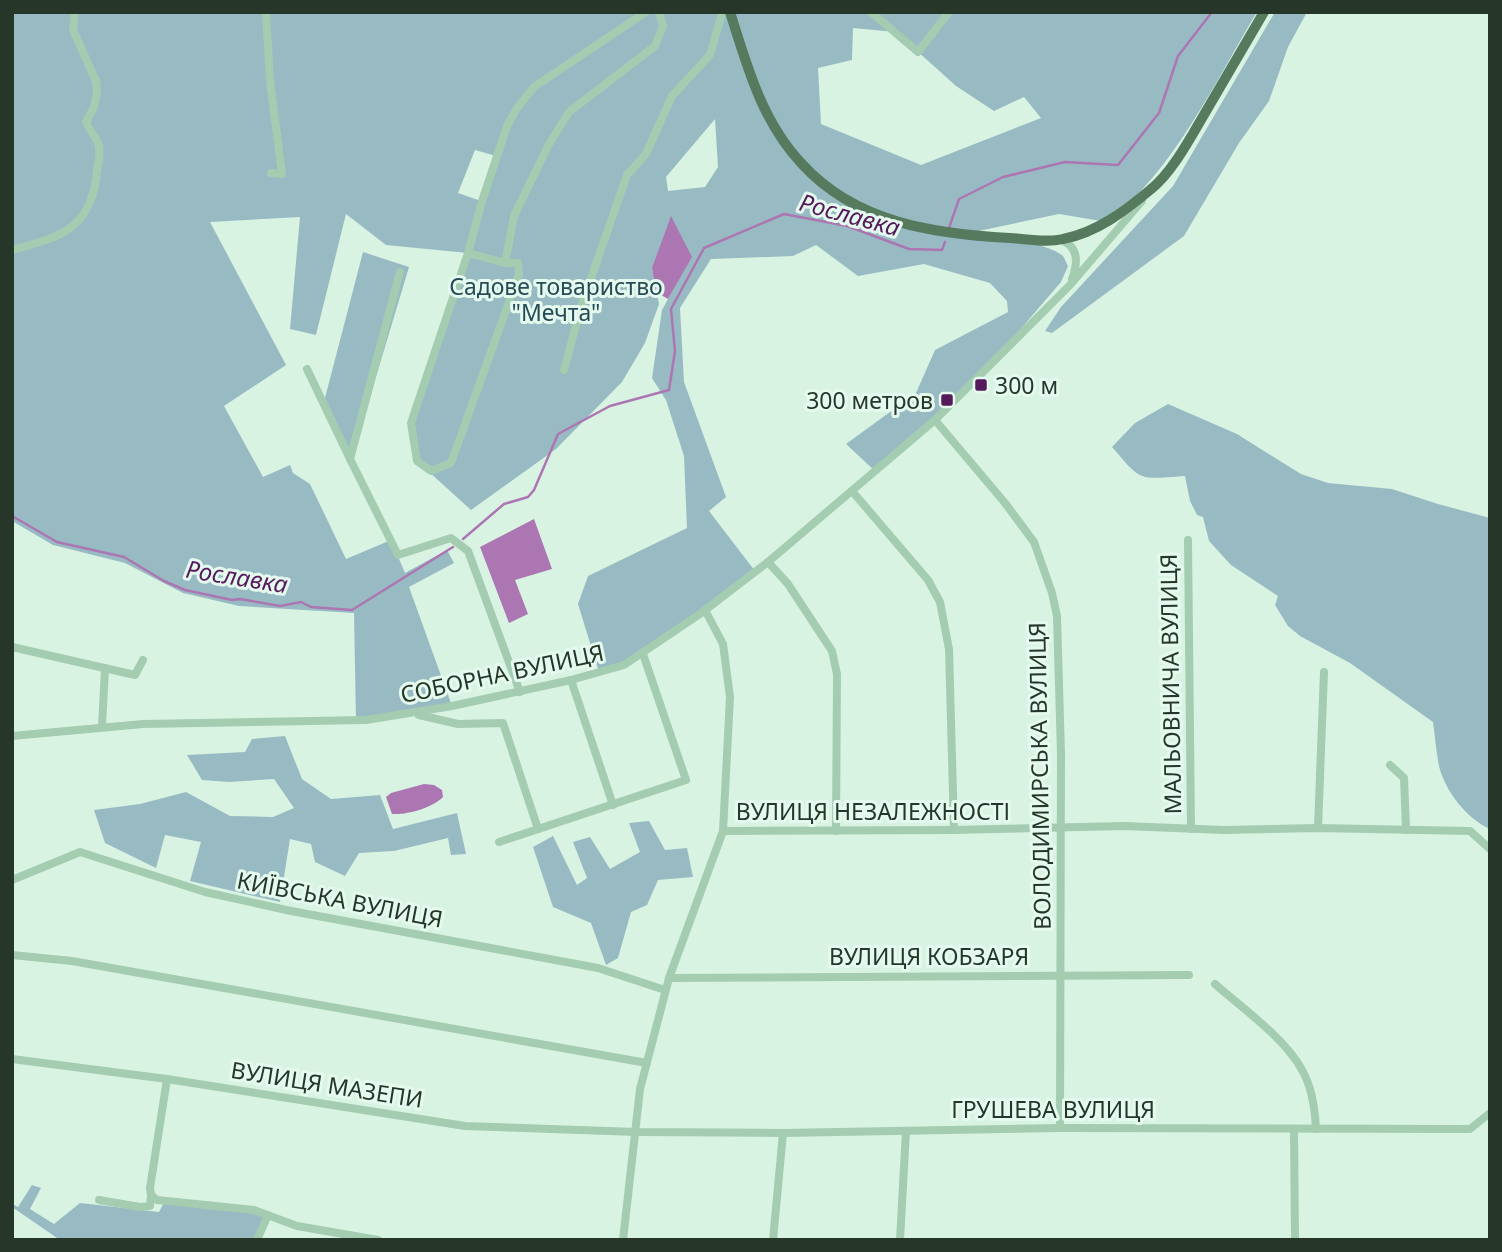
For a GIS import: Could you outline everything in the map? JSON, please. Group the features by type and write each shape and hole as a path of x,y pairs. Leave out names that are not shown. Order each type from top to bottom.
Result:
{"main road":[{"path":"727,14 761,104 780,136 801,163 827,189 860,209 918,227 960,234 1061,240 1107,222 1152,189 1195,131 1264,12"}],"street":[{"path":"12,250 43,242 71,230 85,214 95,188 99,146 86,122 97,92 96,81 73,30 75,12"},
{"path":"266,12 270,81 282,174 271,173"},
{"path":"468,253 505,263 518,263 519,274 451,463 431,471 417,461 411,423 507,126 534,87 646,12"},
{"path":"505,263 514,216 549,144 569,111 655,47 663,26 659,12"},
{"path":"564,370 580,310 627,175 646,154 672,96 710,55 727,14 713,12"},
{"path":"871,12 918,52 949,12"},
{"name":"СОБОРНА ВУЛИЦЯ","path":"12,736 143,724 366,720 520,692 624,665 705,610 768,562 935,420 971,387 1070,285 1152,189"},
{"path":"1061,240 1069,243 1076,253 1076,270 1070,285"},
{"path":"351,459 400,272"},
{"path":"307,369 398,555 452,538 468,551 520,692"},
{"name":"ВОЛОДИМИРСЬКА ВУЛИЦЯ","path":"935,420 1034,542 1057,616 1062,975 1060,1128"},
{"path":"852,491 929,580 940,602 949,649 954,830"},
{"name":"МАЛЬОВНИЧА ВУЛИЦЯ","path":"1188,540 1191,828"},
{"path":"768,562 788,584 831,651 837,674 836,831"},
{"path":"624,1240 640,1089 665,990 723,831 730,697 723,644 705,610"},
{"path":"12,647 135,675 143,660"},
{"path":"499,842 687,780 643,654"},
{"path":"102,727 105,668"},
{"path":"1318,828 1324,672"},
{"path":"571,680 612,804"},
{"path":"413,713 458,724 503,723 538,829"},
{"path":"1390,765 1404,778 1406,830"},
{"name":"ВУЛИЦЯ НЕЗАЛЕЖНОСТІ","path":"723,831 1124,826 1470,831 1490,849"},
{"name":"КИЇВСЬКА ВУЛИЦЯ","path":"12,880 80,852 205,892 291,911 598,968 665,990"},
{"path":"12,955 72,961 647,1063"},
{"name":"ВУЛИЦЯ КОБЗАРЯ","path":"669,978 1189,975"},
{"path":"1215,984 1272,1035 1296,1061 1308,1086 1315,1110 1316,1129"},
{"name":"ВУЛИЦЯ МАЗЕПИ","path":"12,1059 167,1079 465,1126 637,1132"},
{"path":"99,1200 140,1207 150,1206 167,1079"},
{"name":"ГРУШЕВА ВУЛИЦЯ","path":"637,1132 783,1133 1060,1128 1470,1129 1490,1113"},
{"path":"1294,1129 1295,1240"},
{"path":"900,1240 906,1131"},
{"path":"773,1240 783,1133"},
{"path":"151,1195 157,1200 242,1208 297,1226 378,1240"},
{"path":"257,1240 268,1215"}],"green space":[{"name":"Садове товариство \"Мечта\"","path":"12,12 1257,12 1191,125 1172,152 1131,201 1107,222 1059,214 964,234 1016,240 1044,247 1063,256 1068,266 1061,282 971,387 875,471 846,444 916,393 935,350 1008,312 1007,301 990,283 924,264 858,276 816,245 793,256 711,259 680,308 684,382 726,497 709,511 755,571 643,654 599,672 578,604 588,576 687,528 684,456 666,400 652,378 662,310 691,257 652,268 659,304 645,343 622,382 556,449 471,510 417,461 411,423 468,253 386,245 346,214 316,335 290,329 300,217 210,222 286,365 224,406 263,477 290,465 293,473 310,484 346,559 391,540 405,573 447,550 454,563 409,587 452,706 356,721 354,613 239,606 183,593 125,563 53,545 12,521","holes":["853,28 896,32 956,86 994,111 1024,97 1041,118 921,165 821,124 818,68 852,60","715,119 718,167 705,187 668,191 666,177","475,150 496,156 481,201 458,193"]},
{"path":"1275,12 1307,12 1288,47 1269,101 1239,143 1184,236 1052,333 1045,331 1061,307 1173,186"},
{"path":"363,252 409,267 351,460 325,398"},
{"path":"1168,404 1237,434 1301,474 1328,483 1392,489 1490,518 1490,829 1465,811 1446,785 1439,766 1433,722 1350,663 1300,636 1288,626 1275,605 1278,596 1231,565 1209,541 1203,517 1197,515 1190,501 1185,476 1142,476 1112,447 1135,423"},
{"path":"285,736 302,779 331,799 380,795 393,829 457,813 466,854 451,855 448,838 394,851 359,853 345,876 315,862 311,844 290,839 280,902 190,881 201,842 165,835 156,868 105,843 94,810 140,804 186,792 230,816 273,817 294,808 274,779 229,782 202,780 187,755 245,752 252,739"},
{"path":"649,821 665,850 687,848 693,877 658,880 647,905 631,912 618,958 606,965 591,923 553,907 533,847 553,836 577,885 587,878 573,842 590,837 610,869 640,852 629,823"},
{"path":"32,1185 41,1188 30,1209 54,1224 80,1203 159,1212 165,1201 268,1215 257,1240 60,1240 12,1207 12,1204 18,1207"}],"shaded area":[{"path":"671,216 692,257 668,299 656,292 652,268"},
{"path":"534,519 552,569 515,580 528,614 509,623 480,547"},
{"path":"424,784 434,785 442,790 443,797 419,810 392,814 386,797 391,793"}],"waterway":[{"name":"Рославка","path":"949,228 959,199 1003,177 1065,162 1118,165 1159,113 1178,56 1212,12"},
{"name":"Рославка","path":"463,539 504,504 528,497 534,490 558,434 610,406 669,390 675,351 671,309 704,248 784,214 847,226 909,249 942,250 945,242"},
{"name":"Рославка","path":"12,516 57,542 124,557 185,590 280,606 301,602 311,607 352,610 453,547"}],"place":[{"name":"300 м","path":"981,385"},
{"name":"300 метров","path":"947,400"}]}
